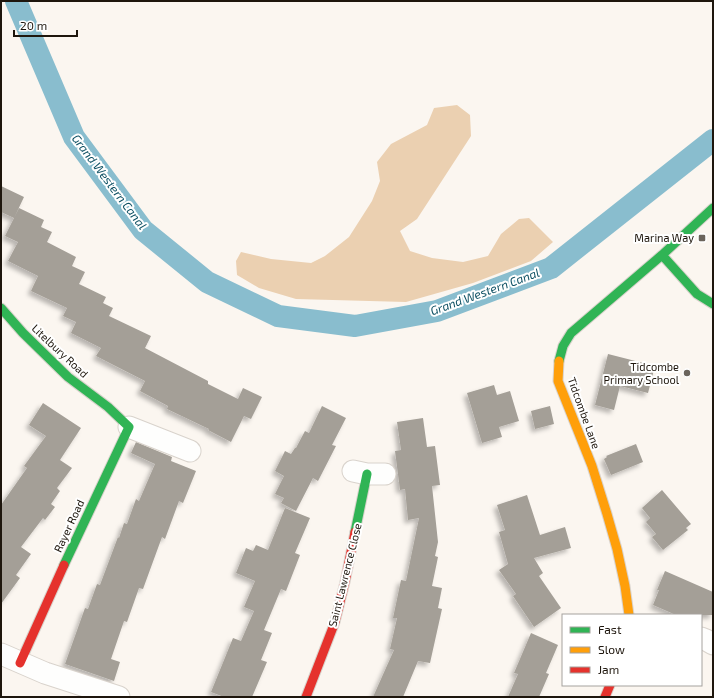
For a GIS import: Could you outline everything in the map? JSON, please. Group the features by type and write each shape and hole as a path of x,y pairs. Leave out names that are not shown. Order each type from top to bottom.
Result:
{"street":[{"name":"Tidcombe Lane","path":"629,614 625,586 609,521 592,466 558,381 559,360 563,346 571,333 662,255 713,208"},
{"path":"662,255 697,294 713,304"},
{"name":"Litelbury Road","path":"1,308 68,377 108,407 129,427"},
{"path":"129,427 190,451"},
{"name":"Rayer Road","path":"20,663 64,563 129,427"},
{"name":"Saint Lawrence Close","path":"306,697 335,622 344,588 368,473"},
{"path":"702,638 713,644"},
{"path":"1,654 70,682 119,697"},
{"path":"605,697 610,686"}],"shaded area":[{"path":"457,105 470,115 471,136 417,219 400,231 410,251 432,258 463,262 488,256 501,234 519,219 529,218 553,242 531,261 473,283 406,302 296,299 259,288 237,275 236,261 241,252 271,259 311,263 325,256 349,237 372,201 380,181 377,162 391,144 427,125 434,108"}],"building":[{"path":"1,186 24,197 14,218 1,212"},
{"path":"19,208 44,220 41,227 52,232 47,242 76,257 72,266 85,272 79,284 106,297 103,303 113,308 109,316 151,336 145,348 208,381 208,384 238,399 243,388 262,397 251,419 244,416 231,442 208,430 209,429 167,409 168,406 140,391 145,381 96,356 101,348 71,333 76,322 63,316 67,308 31,291 38,276 8,261 18,242 5,236"},
{"path":"608,354 655,366 648,393 620,386 614,410 595,405"},
{"path":"494,385 497,395 510,391 519,421 499,427 502,437 482,443 467,393"},
{"path":"43,403 81,428 60,460 72,468 57,488 60,491 51,504 55,507 45,520 43,518 21,547 31,554 16,575 20,578 1,604 1,505 27,468 24,466 46,436 29,425"},
{"path":"322,406 346,418 332,445 336,446 318,481 313,478 296,511 281,503 284,498 275,494 284,476 275,471 285,451 291,454 305,431 309,433"},
{"path":"550,406 554,424 535,429 531,411"},
{"path":"423,418 427,447 435,446 440,485 432,486 438,542 435,556 438,557 432,586 442,588 438,608 442,609 430,663 418,661 403,697 373,697 394,650 390,649 397,618 393,618 401,580 406,581 419,518 408,520 405,489 400,490 395,451 401,450 397,422"},
{"path":"136,442 172,457 171,461 196,471 183,503 179,501 165,539 162,537 143,589 139,588 127,622 124,621 111,659 120,662 114,681 65,664 85,608 88,609 97,584 100,585 124,523 127,524 136,499 139,501 155,464 131,453"},
{"path":"636,444 643,462 611,475 604,459 607,457 606,456"},
{"path":"662,490 691,524 686,528 688,530 663,550 652,537 656,534 646,522 650,518 642,508"},
{"path":"527,495 540,535 565,527 571,548 534,558 543,573 539,576 561,608 534,627 513,596 516,594 499,570 508,564 499,532 505,530 497,505"},
{"path":"285,508 310,518 295,553 300,555 286,591 281,589 264,630 272,633 261,660 267,662 252,697 224,697 211,692 233,638 241,641 254,611 244,607 255,581 236,573 246,548 253,551 256,545 268,550"},
{"path":"665,571 713,592 713,615 674,614 653,605 659,590 657,590"},
{"path":"531,633 558,645 546,673 549,674 539,697 508,697 518,674 514,673"}],"waterway":[{"name":"Grand Western Canal","path":"16,1 74,137 143,230 207,282 278,316 355,326 437,311 551,268 713,140"}],"traffic: fast":[{"path":"559,361 563,346 571,333 662,255 713,208"},
{"path":"662,255 697,294 713,304"},
{"path":"1,308 23,333 68,377 108,407 129,427 64,565"},
{"path":"355,532 367,474"}],"traffic: slow":[{"path":"559,361 558,381 592,466 607,514 617,549 625,586 629,614"}],"traffic: jam":[{"path":"306,697 335,622 355,532"},
{"path":"20,663 64,565"},
{"path":"605,697 610,686"}],"place":[{"name":"Marina Way","path":"702,238"},
{"name":"Tidcombe Primary School","path":"687,373"}]}
